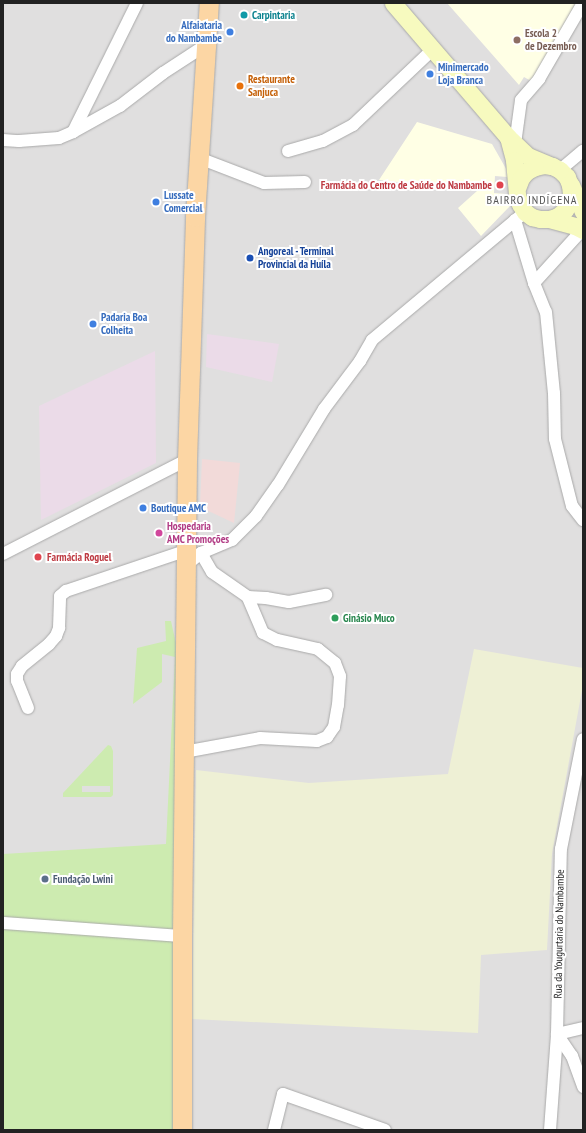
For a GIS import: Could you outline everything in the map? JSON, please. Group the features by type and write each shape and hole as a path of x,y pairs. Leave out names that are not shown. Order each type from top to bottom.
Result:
{"main road":[{"path":"182,1130 184,752 190,556 187,460 199,158 209,3"}],"street":[{"path":"73,132 137,3"},
{"path":"393,3 511,141 528,156 556,168 567,177 583,212"},
{"path":"583,3 539,79 521,100 511,141 518,186 517,196 520,204 520,216 534,282 546,312 554,393 555,439 572,506 583,520"},
{"path":"3,140 20,142 58,138 73,132 120,106 163,73 206,45"},
{"path":"288,151 323,141 353,125 433,49"},
{"path":"518,186 521,178 531,169 544,165 556,168 583,151"},
{"path":"199,158 264,183 305,182"},
{"path":"549,219 558,216 565,210 572,194 570,185"},
{"path":"28,708 17,681 17,674 22,666 49,644 56,636 59,628 60,596 66,591 190,556 232,540 256,516 278,485 324,409 360,361 372,340 520,216 549,219 575,226 582,230 534,282"},
{"path":"3,554 187,460"},
{"path":"190,556 248,597 289,602 326,595"},
{"path":"184,752 260,738 317,741 327,738 334,727 340,676 334,663 318,649 277,640 263,633 248,597"},
{"name":"Rua da Yougurtaria do Nambambe","path":"550,1130 557,1034 561,849 583,739"},
{"path":"3,923 182,936"},
{"path":"583,1028 557,1034 572,1056 583,1087"},
{"path":"274,1130 283,1094 385,1130"}],"shaded area":[{"path":"3,3 583,3 583,1130 3,1130"},
{"name":"Escola 2 de Dezembro","path":"447,3 576,3 531,81 524,77 519,85"},
{"path":"417,122 492,144 509,174 507,177 495,176 494,193 506,194 510,206 481,236 458,208 477,191 379,180"},
{"path":"207,334 279,344 272,382 206,367"},
{"path":"155,351 156,463 41,520 39,406"},
{"path":"202,459 240,463 234,523 200,507"},
{"path":"474,649 583,668 583,685 552,854 547,950 481,955 478,1033 192,1019 196,770 309,783 448,774"}],"green space":[{"path":"165,621 171,621 177,648 176,1130 3,1130 3,854 166,844 175,657 162,654 162,682 133,704 137,648 166,641"},
{"path":"108,745 111,746 113,751 113,795 111,797 63,797 63,793","holes":["82,786 110,786 110,792 82,792"]}],"place":[{"name":"Carpintaria","path":"244,15"},
{"name":"Alfaiataria do Nambambe","path":"230,32"},
{"name":"Escola 2 de Dezembro","path":"517,40"},
{"name":"Minimercado Loja Branca","path":"430,74"},
{"name":"Restaurante Sanjuca","path":"240,86"},
{"name":"Farmácia do Centro de Saúde do Nambambe","path":"500,185"},
{"name":"Lussate Comercial","path":"156,202"},
{"name":"Angoreal - Terminal Provincial da Huíla","path":"250,258"},
{"name":"Padaria Boa Colheita","path":"93,324"},
{"name":"Boutique AMC","path":"143,508"},
{"name":"Hospedaria AMC Promoções","path":"159,533"},
{"name":"Farmácia Roguel","path":"38,557"},
{"name":"Ginásio Muco","path":"335,618"},
{"name":"Fundação Lwini","path":"45,879"}],"district":[{"name":"BAIRRO INDÍGENA","path":"532,200"}]}
